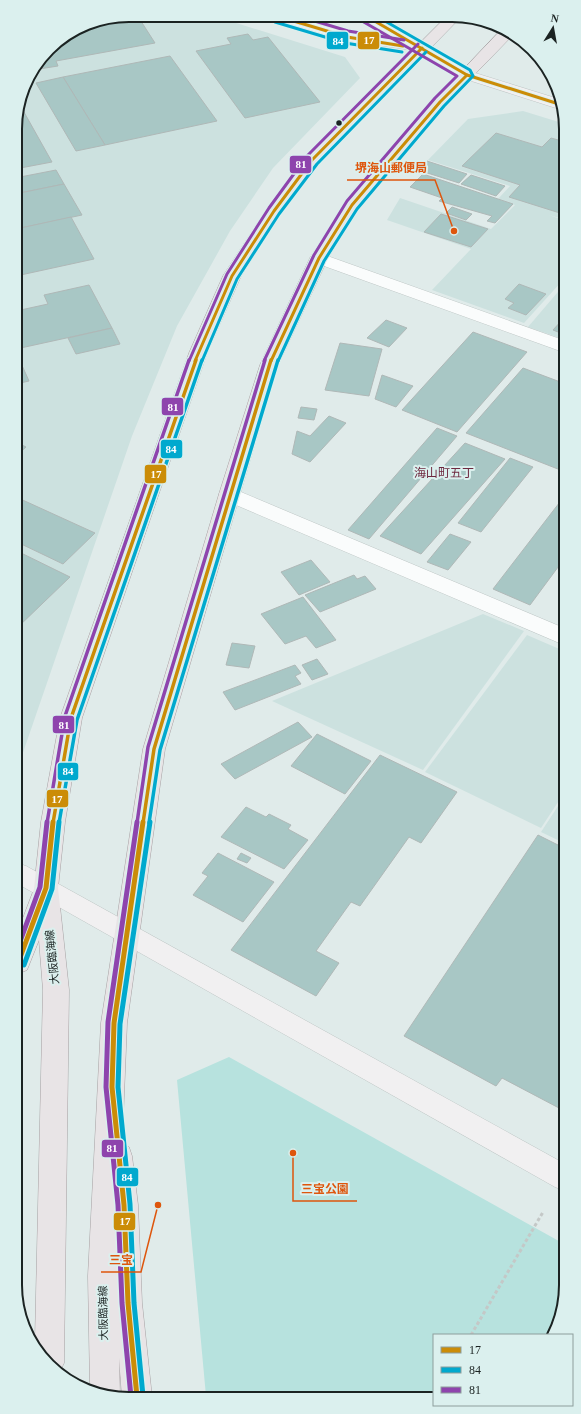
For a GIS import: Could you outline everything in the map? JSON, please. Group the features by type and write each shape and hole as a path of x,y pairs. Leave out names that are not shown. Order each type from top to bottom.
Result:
{"main road":[{"name":"大阪臨海線","path":"49,1355 56,990 46,888 52,822 71,718 198,353 232,276 274,211 312,160 449,22"},
{"name":"大阪臨海線","path":"105,1389 102,1276 114,1023 126,932 154,749 229,494 269,365 319,258 352,205 440,102 504,36"},
{"path":"22,952 46,888"},
{"path":"112,1087 124,1205 128,1303 137,1392"}],"street":[{"path":"296,22 347,38 422,48"},
{"path":"375,22 467,75 555,103"},
{"path":"319,258 559,345"},
{"path":"229,494 559,635"},
{"path":"22,875 559,1175"}],"path":[{"path":"472,1334 543,1212"}],"shaded area":[{"path":"122,22 233,22 345,57 360,78 273,168 230,231 177,326 132,436 22,755 22,122 30,88 36,76 53,53 70,40 88,30 108,24"},
{"path":"523,111 558,122 559,218 549,215 559,219 559,284 524,323 432,290 471,249 387,220 400,198 491,229 515,205 498,199 510,186 428,160 468,119"},
{"path":"559,291 559,338 528,327"},
{"path":"483,614 524,631 423,770 272,701"},
{"path":"527,635 559,649 559,801 541,828 425,772"},
{"path":"559,805 559,841 541,832"},
{"path":"229,1057 559,1241 559,1292 557,1306 547,1334 433,1334 433,1392 206,1392 177,1080"}],"building":[{"path":"142,22 155,43 56,61 58,66 41,69 53,53 70,40 88,30 108,24"},
{"path":"248,34 253,40 268,37 320,102 245,118 196,51 231,44 227,38"},
{"path":"170,56 217,121 105,145 63,77"},
{"path":"63,77 105,145 76,151 36,83"},
{"path":"24,112 52,162 22,168 22,122"},
{"path":"496,133 542,147 551,138 559,140 559,213 509,197 520,185 462,166"},
{"path":"427,161 467,174 459,183 418,170"},
{"path":"56,170 64,184 22,193 22,177"},
{"path":"423,174 513,204 495,223 487,221 492,216 439,201 442,198 410,187"},
{"path":"471,175 505,186 496,196 461,184"},
{"path":"64,184 82,215 22,228 22,193"},
{"path":"452,207 472,214 466,220 446,213"},
{"path":"441,214 488,229 471,247 424,232"},
{"path":"71,217 94,259 22,275 22,228"},
{"path":"519,284 546,294 526,315 508,308 514,303 505,299"},
{"path":"89,285 112,328 22,348 22,310 48,304 44,295"},
{"path":"386,320 407,328 389,347 367,338"},
{"path":"559,323 559,332 553,330"},
{"path":"112,328 120,344 76,354 68,338"},
{"path":"473,332 527,352 457,432 402,410"},
{"path":"340,343 382,349 369,396 325,390"},
{"path":"22,365 29,381 22,383"},
{"path":"523,368 559,382 559,469 466,433"},
{"path":"382,375 413,386 396,407 375,399"},
{"path":"301,407 317,409 314,420 298,418"},
{"path":"329,416 346,423 310,462 292,454 297,431 310,436"},
{"path":"437,428 457,436 369,539 348,530"},
{"path":"465,443 505,459 421,554 380,536"},
{"path":"22,445 26,447 22,451"},
{"path":"510,458 533,467 481,532 458,523"},
{"path":"22,500 95,533 63,564 22,544"},
{"path":"559,503 559,566 530,605 493,589"},
{"path":"450,534 471,542 448,570 427,562"},
{"path":"22,553 70,577 22,623"},
{"path":"311,560 330,582 299,595 281,572"},
{"path":"354,575 357,579 365,576 376,589 320,612 305,595"},
{"path":"303,597 336,640 316,648 306,636 285,644 261,614"},
{"path":"232,643 255,646 249,668 226,665"},
{"path":"317,659 328,674 312,680 302,665"},
{"path":"295,665 301,673 295,676 301,684 235,710 223,692"},
{"path":"298,722 312,737 235,779 221,764"},
{"path":"317,734 371,761 345,794 291,766"},
{"path":"380,755 457,792 421,843 409,837 360,906 351,902 316,951 339,963 316,996 231,950"},
{"path":"246,807 266,817 269,814 291,825 288,829 308,840 284,869 221,837"},
{"path":"538,835 559,846 559,1108 502,1078 496,1086 404,1036"},
{"path":"218,853 274,882 243,922 193,895 208,876 202,873"},
{"path":"241,853 251,858 247,863 237,859"}],"transit line":[{"name":"84","path":"275,22 345,43 402,52"},
{"name":"17","path":"297,22 347,37 403,46"},
{"name":"81","path":"318,22 348,31 404,40"},
{"name":"81","path":"131,1392 122,1303 118,1205 106,1087 108,1022 148,747 264,362 314,255 347,201 435,98 457,76 364,22"},
{"name":"17","path":"376,22 467,75 555,103"},
{"name":"84","path":"143,1392 134,1303 130,1204 118,1087 120,1024 160,750 275,367 324,261 357,209 444,106 473,76 470,70 387,22"},
{"name":"81","path":"22,936 40,887 47,821 65,716 192,351 227,274 269,208 307,156 418,44"},
{"name":"17","path":"22,952 46,888 53,822 71,718 198,353 232,276 274,211 312,160 422,48"},
{"name":"84","path":"24,965 52,889 59,823 77,720 204,355 237,279 279,214 317,164 426,52"},
{"name":"17","path":"137,1392 128,1303 124,1205 112,1087 114,1023 154,749 269,365 319,258 352,205 440,102 467,75"}],"place":[{"name":"堺海山郵便局","path":"454,231"},
{"name":"三宝公園","path":"293,1153"},
{"name":"三宝","path":"158,1205"}],"district":[{"name":"海山町五丁","path":"444,473"}]}
